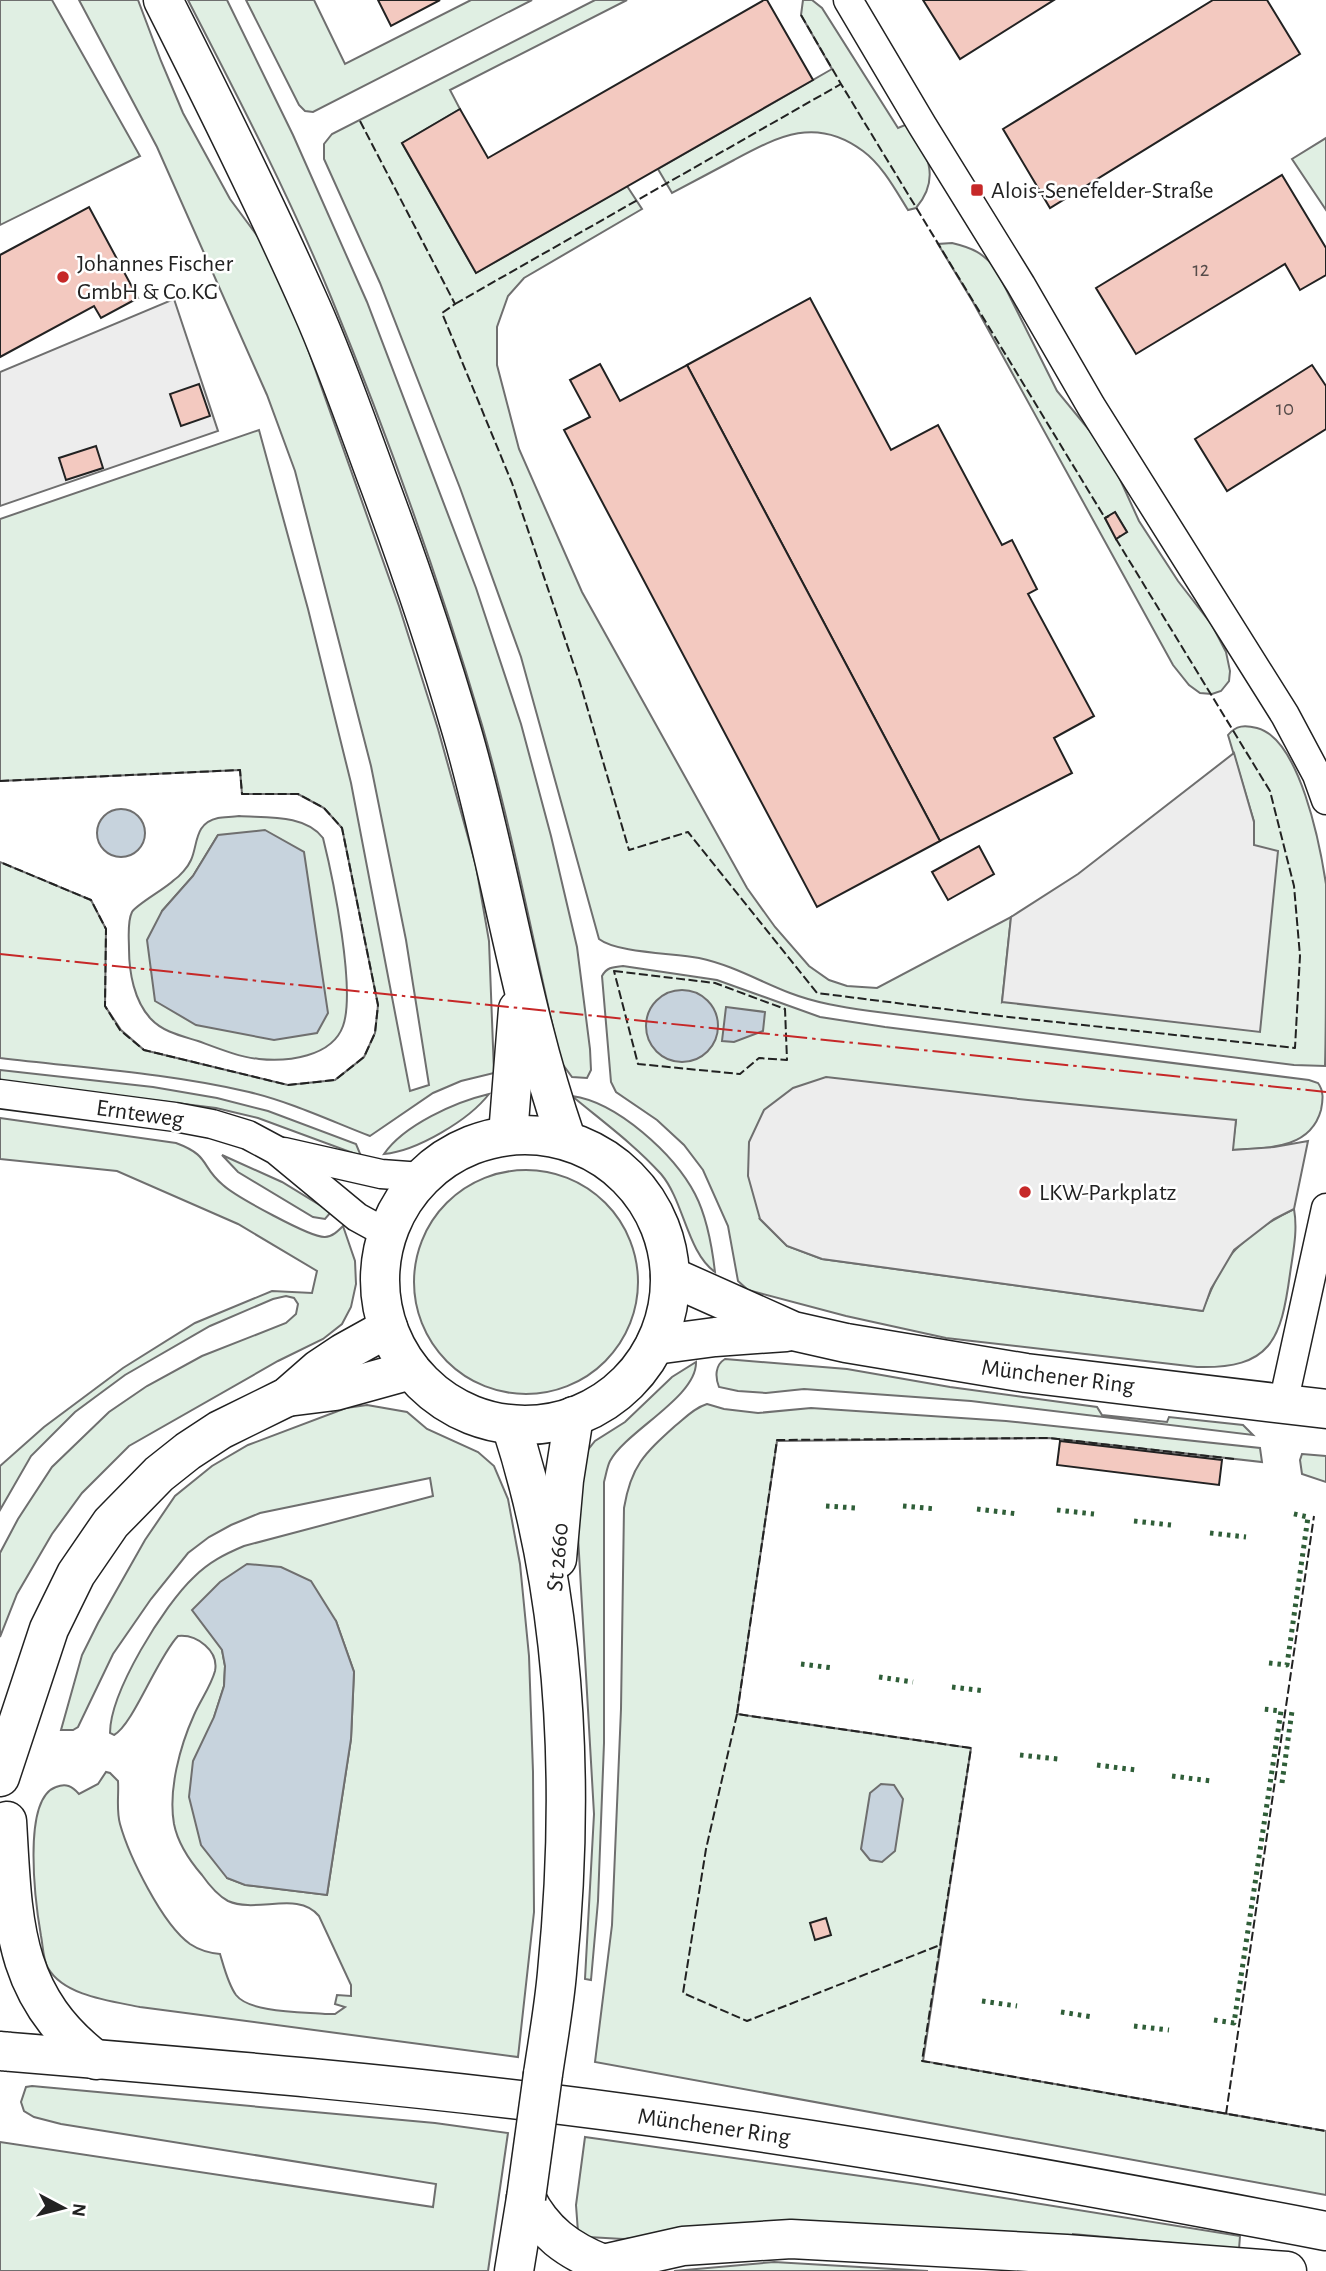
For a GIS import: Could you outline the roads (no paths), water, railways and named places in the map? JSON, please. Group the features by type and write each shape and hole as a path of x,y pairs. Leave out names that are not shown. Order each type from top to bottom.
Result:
{"main road":[{"path":"163,0 268,210 313,311 404,550 462,731 512,931 519,975 566,1139"},
{"path":"508,1135 519,975"},
{"path":"508,1135 566,1139 601,1156 639,1189 662,1231 670,1276 665,1317 649,1357 624,1387 600,1405 574,1416 542,1424 511,1425 480,1417 452,1405 431,1390 411,1370 398,1350 384,1314 381,1265 388,1234 403,1202 422,1177 455,1152 484,1140 508,1135"},
{"name":"Münchener Ring","path":"670,1276 793,1331 902,1354 969,1365 1326,1409"},
{"path":"0,1777 37,1657 62,1601 93,1548 118,1516 159,1474 188,1451 242,1418 287,1397 319,1369 388,1328"},
{"name":"Münchener Ring","path":"656,1345 793,1331"},
{"path":"287,1397 335,1391 411,1370"},
{"name":"St 2660","path":"554,1603 564,1480 574,1416"},
{"name":"St 2660","path":"511,1425 532,1496 554,1603 560,1676 565,1856 557,1976 514,2271"},
{"path":"0,1875 29,1687"},
{"path":"7,1821 16,1930 28,1973 41,2001 58,2026 96,2060"},
{"name":"Münchener Ring","path":"0,2051 519,2100 662,2118 969,2165 1326,2231"},
{"path":"526,2198 540,2221 563,2244 599,2267 682,2246 791,2239 1066,2254 1287,2271"}],"street":[{"path":"848,0 1091,406 1285,715 1317,775 1326,800"},
{"name":"Ernteweg","path":"0,1094 212,1124 248,1135 276,1150 357,1217 388,1234"},
{"name":"Ernteweg","path":"276,1150 381,1174 422,1177"},
{"path":"1283,1404 1311,1270 1325,1224"}],"place":[{"name":"Alois-Senefelder-Straße","path":"977,190"},
{"name":"Johannes Fischer GmbH & Co.KG","path":"63,277"},
{"name":"LKW-Parkplatz","path":"1025,1192"}]}
